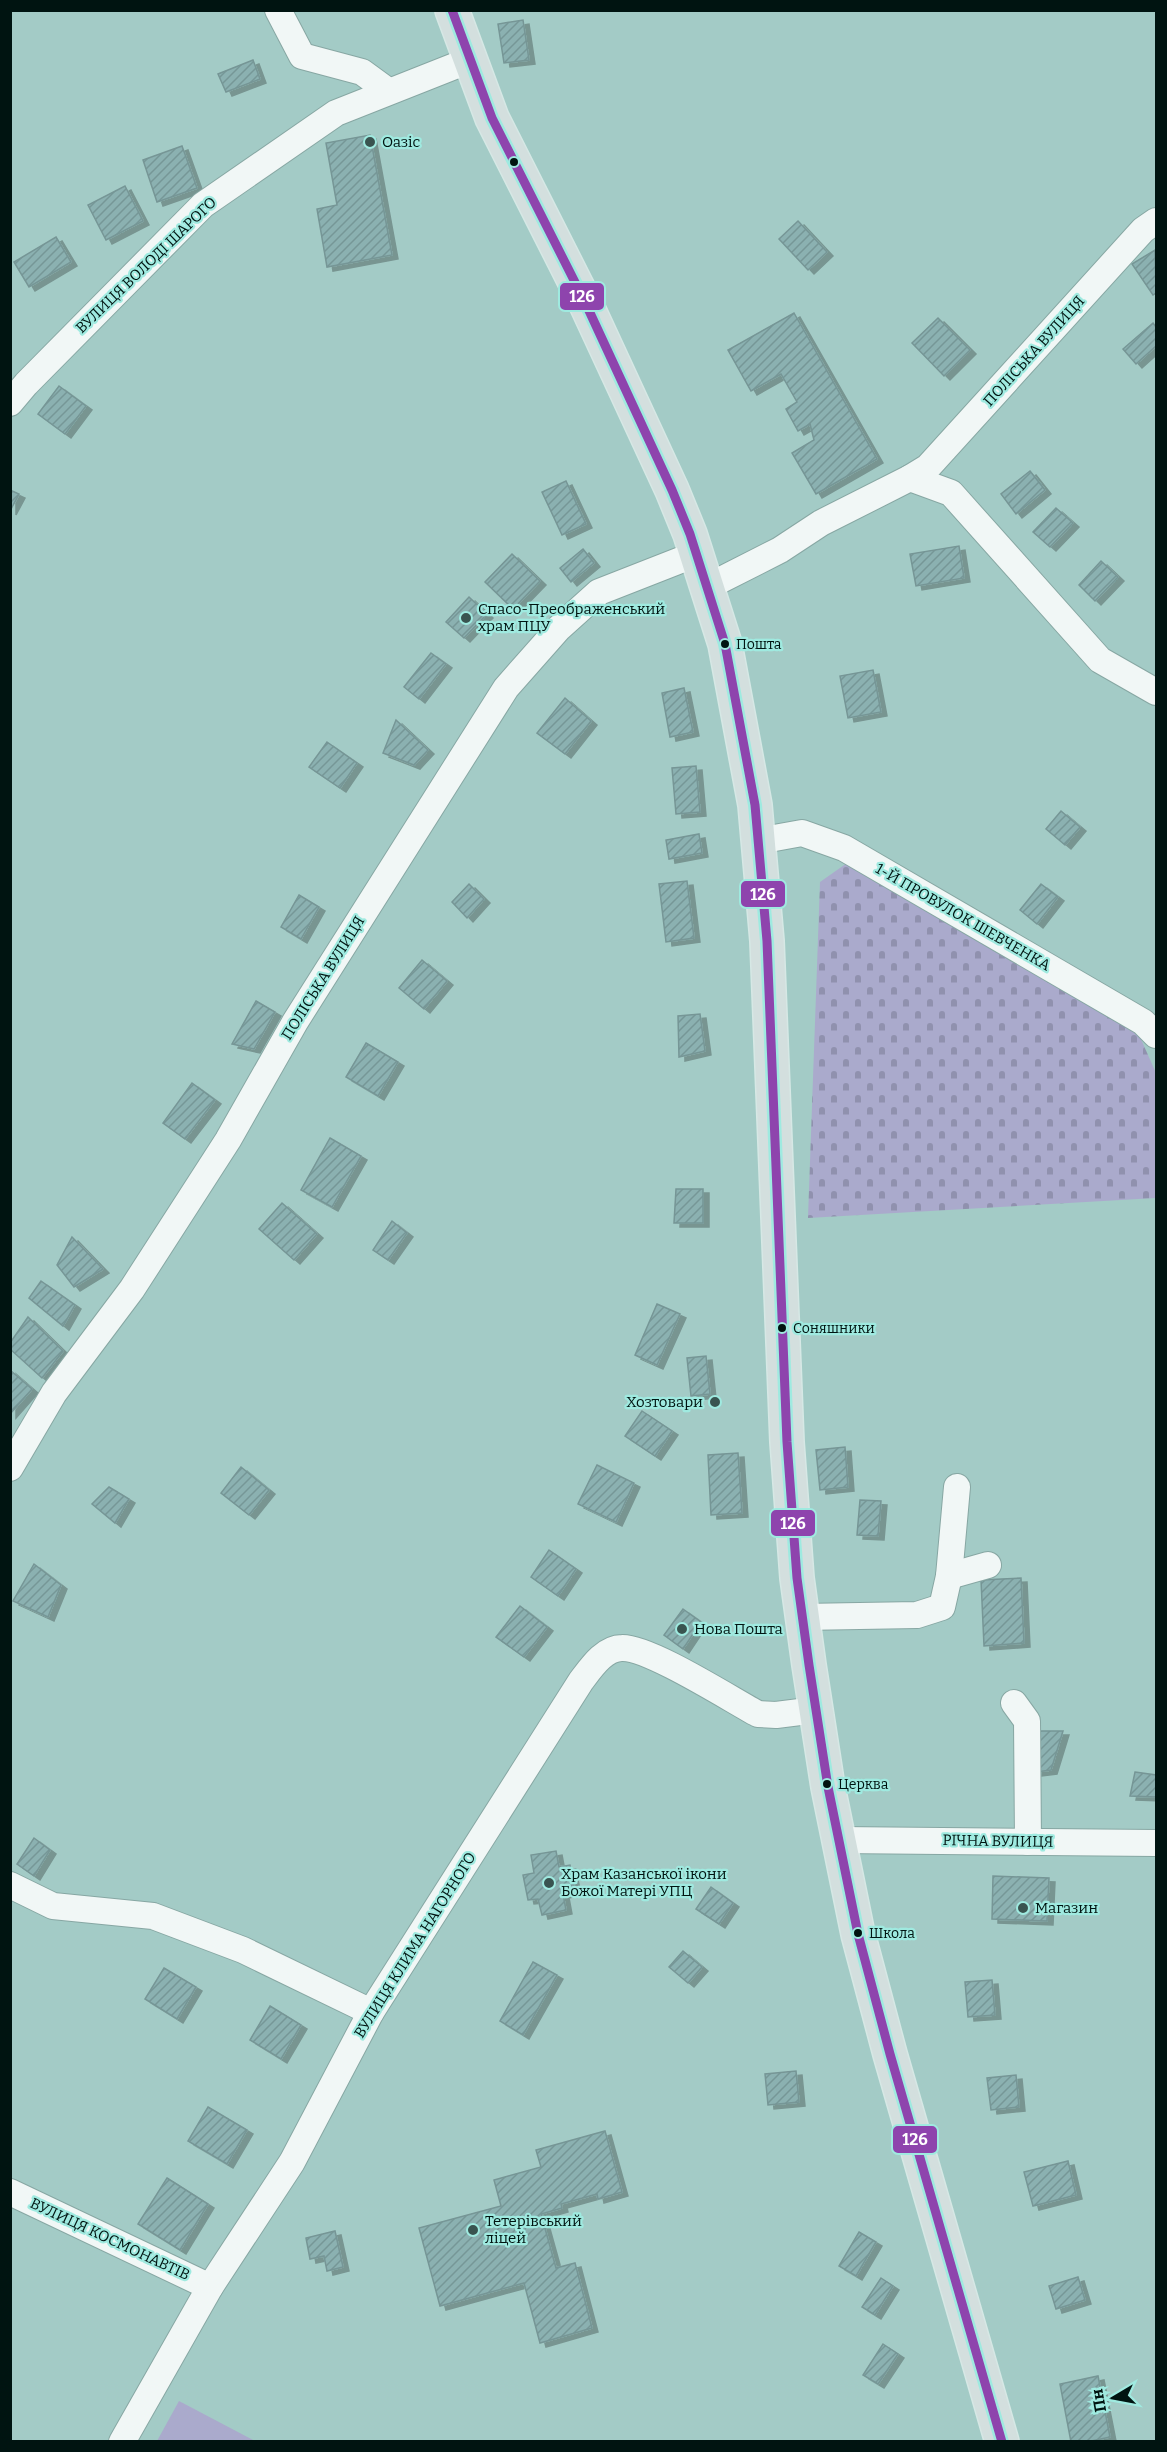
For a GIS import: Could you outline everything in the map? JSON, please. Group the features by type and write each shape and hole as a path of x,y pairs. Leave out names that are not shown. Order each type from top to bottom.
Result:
{"main road":[{"path":"452,10 492,118 585,302 672,490 696,554 725,644 755,805 769,965 787,1442 797,1578 816,1710 858,1934 1002,2442"}],"street":[{"path":"278,10 302,56 362,72 388,92"},
{"name":"ВУЛИЦЯ ВОЛОДІ ШАРОГО","path":"10,403 26,384 203,205 336,113 470,60"},
{"name":"ПОЛІСЬКА ВУЛИЦЯ","path":"707,587 780,550 821,523 928,467 1143,230 1156,221"},
{"path":"910,478 951,493 1100,660 1156,692"},
{"name":"ПОЛІСЬКА ВУЛИЦЯ","path":"10,1468 54,1393 132,1289 228,1140 295,1022 506,688 559,628 599,591 696,554"},
{"name":"1-Й ПРОВУЛОК ШЕВЧЕНКА","path":"758,841 802,833 844,848 1143,1022 1156,1035"},
{"path":"802,1617 917,1615 942,1607 949,1576 957,1487"},
{"path":"949,1576 988,1564"},
{"name":"ВУЛИЦЯ КЛИМА НАГОРНОГО","path":"122,2442 210,2287 292,2162 371,2012 581,1681 600,1657 621,1647 645,1652 758,1714 776,1715 816,1710"},
{"path":"1014,1703 1027,1721 1028,1842"},
{"name":"РІЧНА ВУЛИЦЯ","path":"839,1840 1156,1843"},
{"path":"10,1885 52,1906 153,1916 243,1950 371,2012"},
{"name":"ВУЛИЦЯ КОСМОНАВТІВ","path":"10,2192 210,2287"}],"green space":[{"path":"847,863 1136,1028 1156,1073 1156,1198 808,1218 820,882"},
{"path":"179,2401 255,2441 157,2441"}],"building":[{"path":"523,20 529,60 504,63 498,24"},
{"path":"253,60 260,79 226,92 218,74"},
{"path":"370,135 392,255 327,267 317,209 337,205 326,143"},
{"path":"182,146 197,188 157,202 143,160"},
{"path":"125,186 143,221 106,240 88,205"},
{"path":"798,221 827,252 808,270 779,239"},
{"path":"56,237 71,262 29,287 14,262"},
{"path":"1155,250 1156,293 1153,295 1132,264"},
{"path":"794,313 877,459 816,494 792,453 814,440 810,424 798,431 786,409 797,402 781,374 751,391 728,350"},
{"path":"938,318 970,350 944,376 912,343"},
{"path":"1153,323 1156,327 1156,346 1136,364 1123,349"},
{"path":"59,386 86,406 65,434 38,414"},
{"path":"1030,471 1045,490 1016,514 1001,494"},
{"path":"566,481 586,524 562,535 542,492"},
{"path":"10,490 19,494 10,511"},
{"path":"1056,508 1073,523 1050,547 1033,532"},
{"path":"959,546 964,578 916,586 910,554"},
{"path":"583,549 594,563 571,582 560,568"},
{"path":"512,554 540,581 513,609 485,582"},
{"path":"1101,561 1118,577 1095,601 1079,585"},
{"name":"Спасо-Преображенський храм ПЦУ","path":"469,597 487,614 464,638 446,622"},
{"path":"431,653 446,664 419,699 404,687"},
{"path":"873,670 881,712 848,718 840,676"},
{"path":"684,688 693,732 670,737 662,693"},
{"path":"565,698 591,721 565,754 537,733"},
{"path":"396,720 428,750 414,765 383,753"},
{"path":"327,742 357,763 340,788 309,767"},
{"path":"696,766 700,812 676,814 672,768"},
{"path":"1061,811 1080,827 1065,845 1046,829"},
{"path":"699,834 702,853 669,859 666,840"},
{"path":"687,881 694,938 666,942 659,884"},
{"path":"469,884 484,899 467,918 452,902"},
{"path":"1041,884 1058,897 1037,924 1020,910"},
{"path":"299,895 319,907 301,939 281,927"},
{"path":"422,960 447,981 424,1009 399,988"},
{"path":"256,1001 275,1012 254,1049 232,1044"},
{"path":"700,1014 705,1051 679,1057 678,1016"},
{"path":"366,1043 398,1062 378,1096 346,1077"},
{"path":"192,1083 215,1100 185,1139 163,1123"},
{"path":"330,1138 361,1156 332,1207 301,1190"},
{"path":"676,1189 703,1189 703,1223 674,1223"},
{"path":"282,1203 317,1234 294,1260 259,1229"},
{"path":"392,1221 407,1233 388,1260 373,1250"},
{"path":"72,1237 103,1269 74,1287 57,1265"},
{"path":"41,1281 75,1305 63,1326 29,1298"},
{"path":"657,1304 680,1314 657,1365 635,1355"},
{"path":"28,1317 63,1351 42,1378 10,1349 10,1343"},
{"path":"706,1356 710,1394 691,1396 687,1358"},
{"path":"10,1370 32,1389 10,1414"},
{"path":"642,1411 672,1431 655,1456 625,1436"},
{"path":"845,1447 848,1487 820,1490 816,1450"},
{"path":"738,1453 742,1513 711,1515 708,1455"},
{"path":"597,1465 634,1483 616,1522 578,1504"},
{"path":"241,1467 269,1490 249,1515 221,1493"},
{"path":"109,1487 129,1499 115,1523 92,1504"},
{"path":"860,1500 881,1501 878,1536 857,1535"},
{"path":"549,1550 576,1569 558,1596 531,1577"},
{"path":"34,1564 61,1585 48,1617 13,1601"},
{"path":"1021,1578 1024,1643 984,1646 981,1580"},
{"path":"520,1606 547,1627 524,1657 496,1637"},
{"path":"683,1609 701,1622 683,1649 664,1635"},
{"path":"1037,1731 1063,1731 1051,1770 1036,1772"},
{"path":"1135,1772 1156,1775 1156,1797 1130,1796"},
{"path":"34,1838 50,1850 34,1876 17,1864"},
{"name":"Храм Казанської ікони Божої Матері УПЦ","path":"556,1851 559,1867 570,1865 575,1891 563,1894 566,1910 542,1915 538,1899 528,1900 523,1875 534,1873 531,1855"},
{"path":"993,1876 1049,1878 1047,1921 992,1919"},
{"path":"711,1887 733,1903 719,1924 696,1909"},
{"path":"683,1951 702,1967 688,1983 669,1967"},
{"path":"533,1962 557,1975 523,2035 500,2021"},
{"path":"164,1968 196,1987 177,2019 145,1999"},
{"path":"992,1980 995,2015 968,2017 965,1982"},
{"path":"270,2006 301,2025 281,2059 250,2040"},
{"path":"796,2071 799,2102 768,2105 765,2074"},
{"path":"1016,2075 1019,2107 991,2110 987,2078"},
{"path":"208,2107 247,2130 227,2164 188,2141"},
{"path":"605,2131 622,2192 598,2199 597,2194 561,2204 562,2208 541,2214 556,2268 575,2263 592,2328 540,2343 524,2283 440,2306 419,2228 501,2206 494,2180 541,2167 536,2150"},
{"path":"1068,2161 1076,2195 1033,2206 1024,2172"},
{"path":"167,2178 208,2204 180,2250 138,2224"},
{"path":"335,2231 343,2267 327,2271 324,2256 310,2259 306,2238"},
{"path":"859,2232 876,2242 856,2276 839,2266"},
{"path":"1078,2277 1085,2300 1056,2309 1049,2286"},
{"path":"881,2278 893,2286 875,2315 862,2307"},
{"path":"883,2344 898,2354 878,2384 863,2375"},
{"path":"1098,2376 1110,2437 1087,2442 1071,2442 1060,2384"}],"transit line":[{"name":"126","path":"452,10 492,118 585,302 672,490 690,534 725,644 755,805 767,941 787,1442 797,1578 809,1665 828,1787 858,1934 890,2054 1002,2442"}],"place":[{"name":"Оазіс","path":"370,142"},
{"name":"Спасо-Преображенський храм ПЦУ","path":"466,618"},
{"name":"Пошта","path":"725,644"},
{"name":"Соняшники","path":"782,1328"},
{"name":"Хозтовари","path":"715,1402"},
{"name":"Нова Пошта","path":"682,1629"},
{"name":"Церква","path":"827,1784"},
{"name":"Храм Казанської ікони Божої Матері УПЦ","path":"549,1883"},
{"name":"Магазин","path":"1023,1908"},
{"name":"Школа","path":"858,1933"},
{"name":"Тетерівський ліцей","path":"473,2230"}]}
